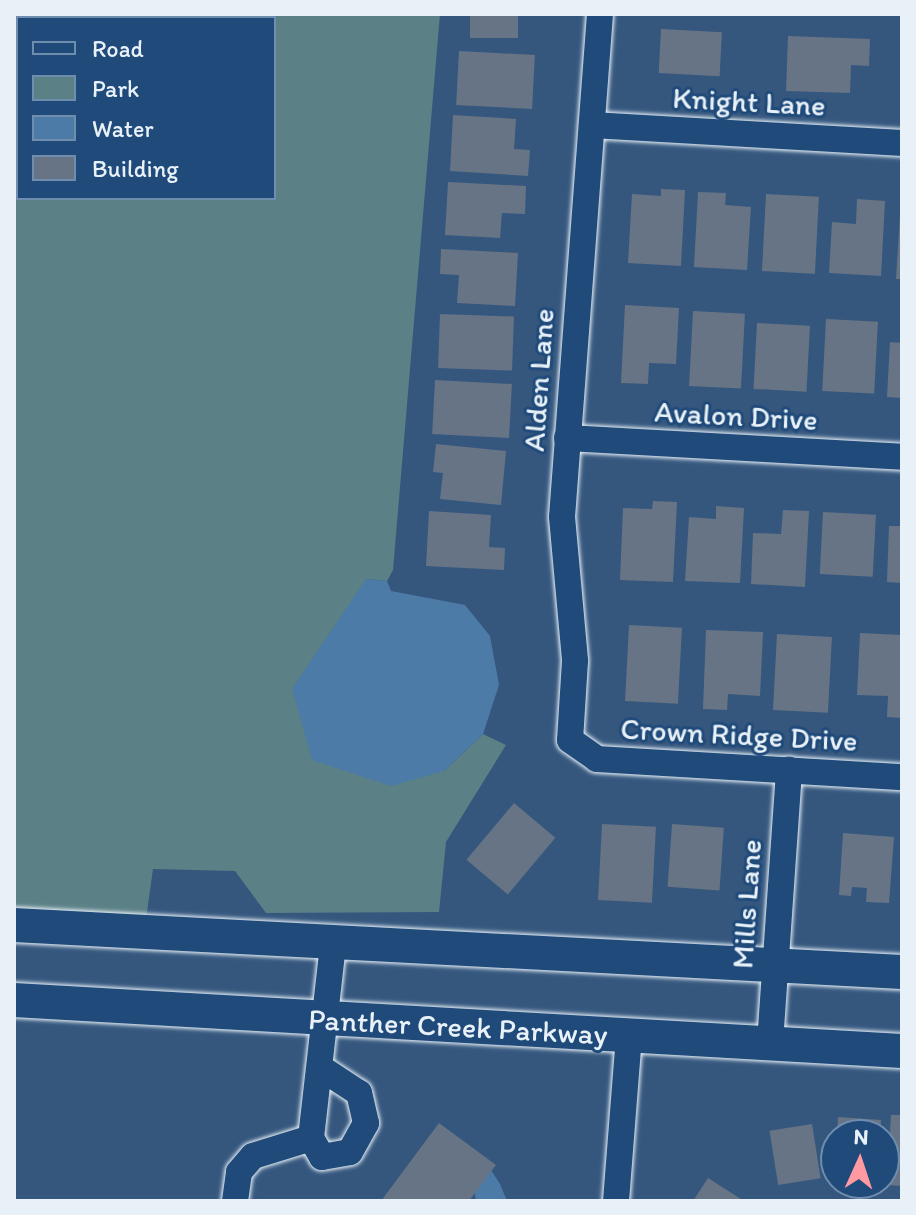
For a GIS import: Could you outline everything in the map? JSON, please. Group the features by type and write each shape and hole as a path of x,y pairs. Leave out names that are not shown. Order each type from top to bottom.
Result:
{"main road":[{"path":"14,925 902,972"},
{"name":"Panther Creek Parkway","path":"14,1000 902,1051"}],"street":[{"name":"Alden Lane","path":"576,748 568,730 575,661 562,517 600,14"},
{"name":"Knight Lane","path":"592,125 902,143"},
{"name":"Avalon Drive","path":"567,438 902,457"},
{"name":"Crown Ridge Drive","path":"576,748 597,759 902,777"},
{"name":"Mills Lane","path":"770,1043 789,770"},
{"path":"321,1068 359,1093 366,1123 350,1152 322,1157 311,1138 327,1020 333,944"},
{"path":"616,1201 629,1036"},
{"path":"235,1201 239,1172 253,1156 311,1138"}],"green space":[{"path":"14,14 440,14 393,570 387,581 366,579 444,771 483,734 506,745 446,842 439,912 266,913 235,871 153,869 146,919 14,913"}],"water":[{"path":"366,579 387,581 391,591 465,605 490,636 499,685 483,734 444,771 391,786 312,760 292,689"},
{"path":"487,1164 507,1201 476,1201 473,1181"}],"building":[{"path":"470,14 518,14 518,38 470,38"},
{"path":"661,29 722,32 720,76 659,73"},
{"path":"788,36 870,39 869,66 851,65 850,93 786,91"},
{"path":"459,51 535,55 532,109 456,105"},
{"path":"453,115 516,119 514,149 530,150 528,176 450,171"},
{"path":"448,182 526,186 525,214 502,213 500,238 445,235"},
{"path":"661,189 685,190 681,266 628,263 632,194 661,196"},
{"path":"698,192 726,193 725,205 751,207 747,270 694,267"},
{"path":"766,194 819,197 815,274 762,271"},
{"path":"857,199 885,201 881,276 829,273 832,222 856,224"},
{"path":"900,215 902,279 896,279"},
{"path":"441,249 518,253 515,306 457,303 459,275 440,274"},
{"path":"625,305 679,308 676,364 649,363 648,384 621,383"},
{"path":"693,311 745,314 741,389 689,386"},
{"path":"440,314 514,317 512,371 438,368"},
{"path":"826,319 878,322 874,394 822,391"},
{"path":"757,323 810,326 806,392 754,389"},
{"path":"890,342 902,343 902,398 887,397"},
{"path":"435,380 512,384 509,438 432,434"},
{"path":"436,444 506,451 501,505 440,499 443,473 433,472"},
{"path":"653,501 677,502 673,582 620,580 623,508 652,509"},
{"path":"716,506 744,508 740,583 685,581 689,517 716,519"},
{"path":"783,510 809,511 805,587 751,584 753,533 781,534"},
{"path":"429,511 491,515 489,547 505,548 504,570 426,566"},
{"path":"823,512 876,515 873,577 820,574"},
{"path":"889,526 902,526 902,583 887,582"},
{"path":"629,625 682,628 678,704 625,701"},
{"path":"706,630 763,632 760,696 728,694 727,710 703,709"},
{"path":"860,633 902,635 902,718 887,717 888,696 857,695"},
{"path":"777,634 832,637 828,713 773,710"},
{"path":"514,803 555,838 508,894 466,860"},
{"path":"602,824 656,827 652,903 598,900"},
{"path":"672,824 724,828 719,890 668,887"},
{"path":"843,833 894,837 889,903 866,902 867,888 852,887 851,896 839,895"},
{"path":"891,1115 902,1115 902,1186 900,1119 891,1119"},
{"path":"439,1123 496,1165 469,1201 381,1201"},
{"path":"812,1124 820,1178 778,1185 770,1131"},
{"path":"708,1178 744,1201 693,1201"}]}
